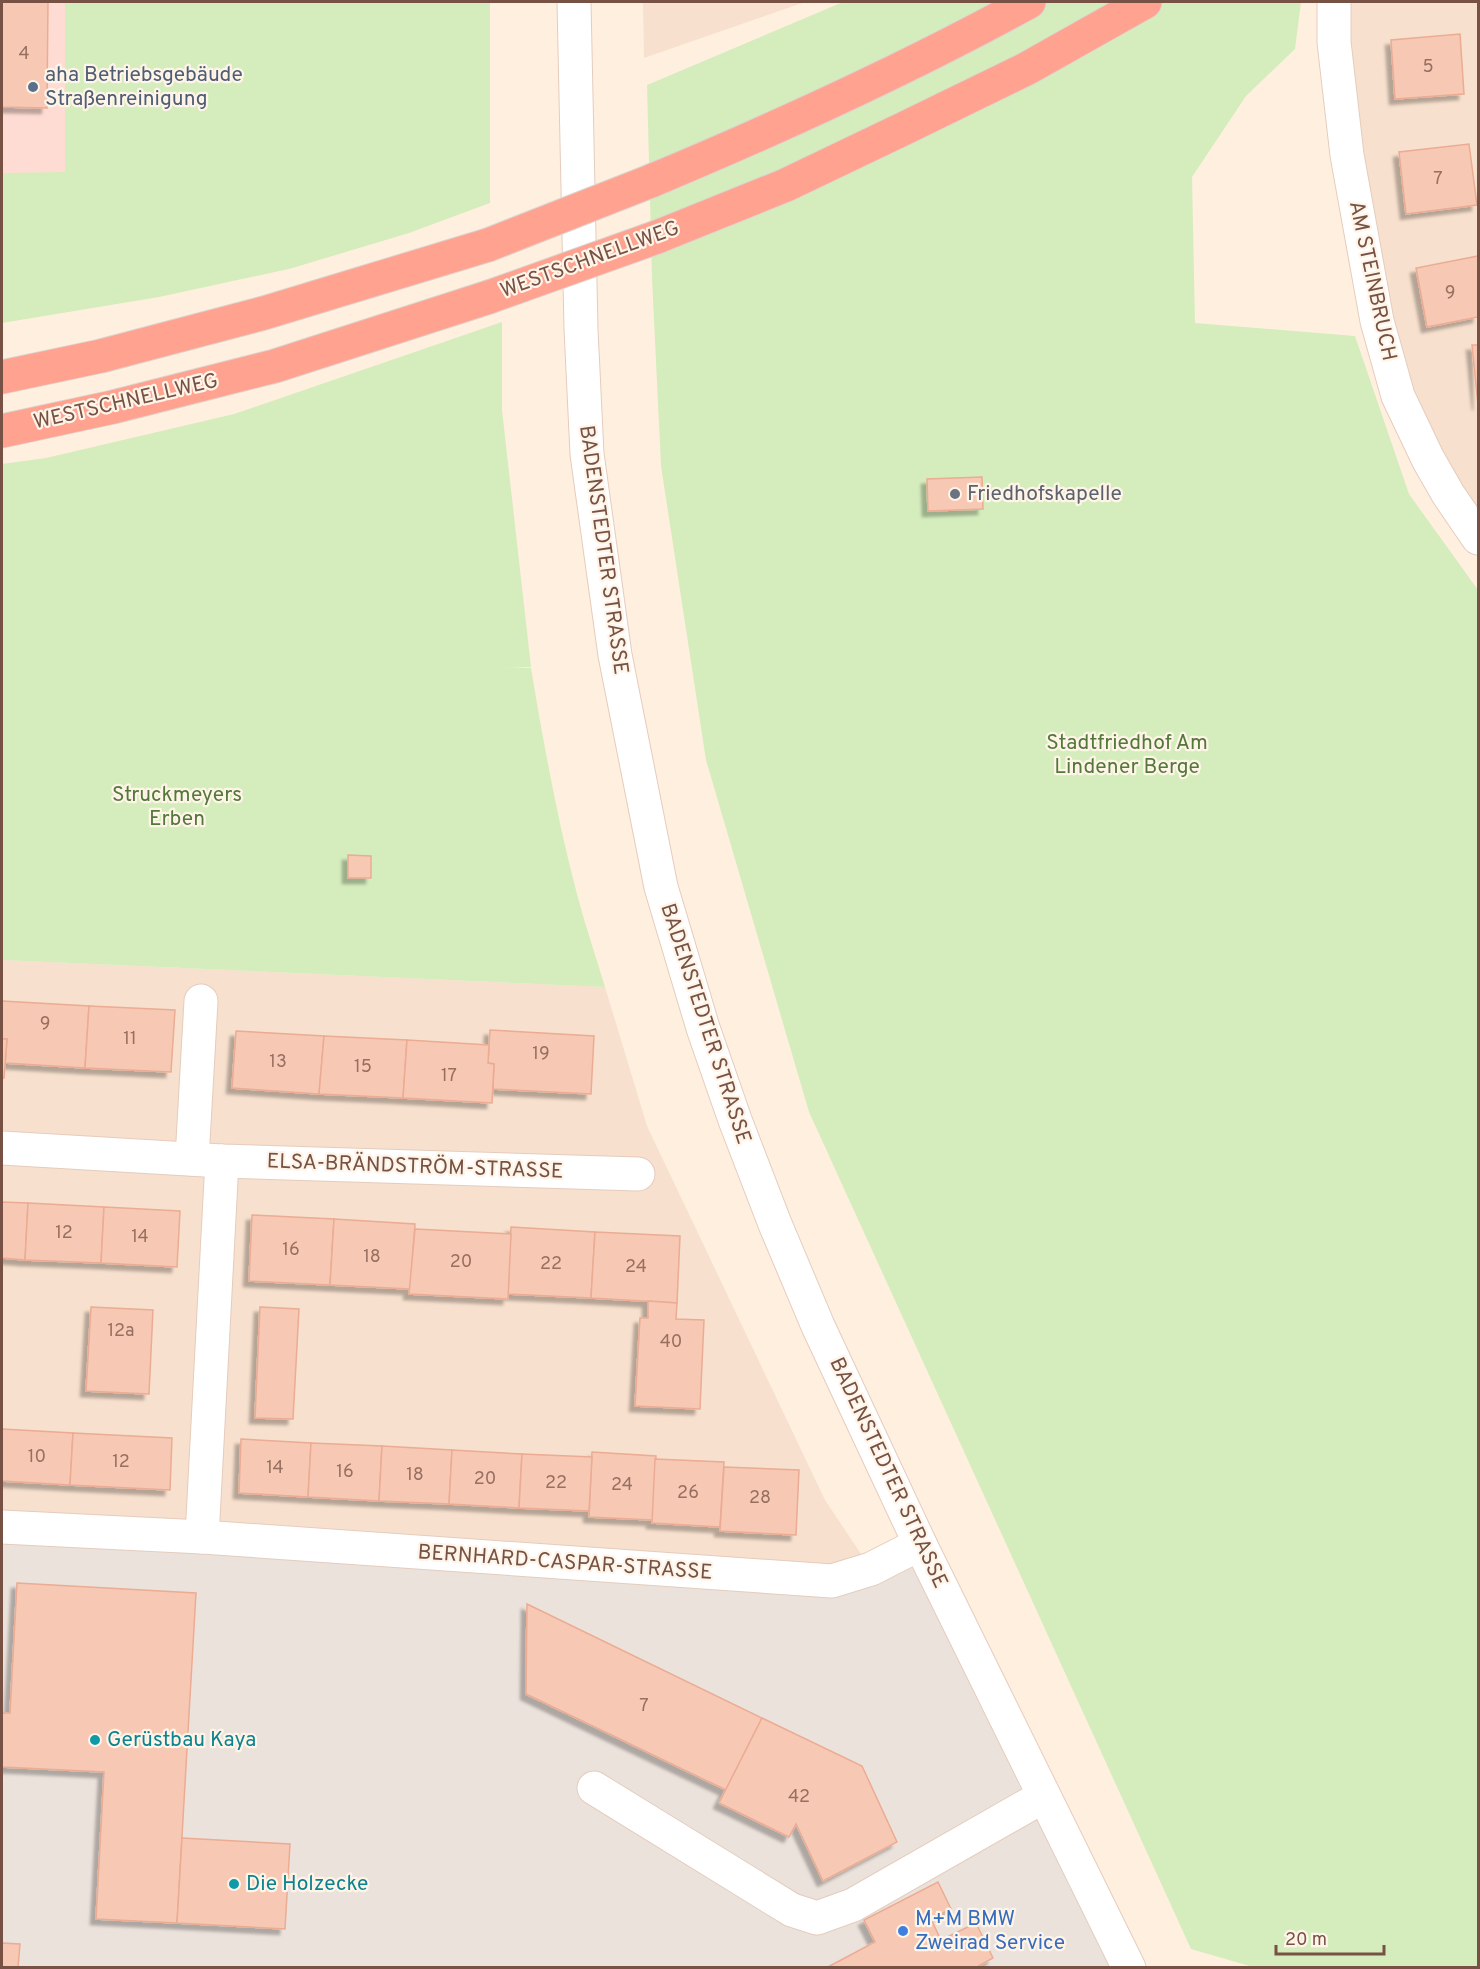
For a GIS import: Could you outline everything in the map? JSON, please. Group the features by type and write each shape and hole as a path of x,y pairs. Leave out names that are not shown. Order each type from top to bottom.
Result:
{"highway":[{"path":"2,377 101,356 264,313 488,245 763,134 882,78 1029,2"},
{"name":"WESTSCHNELLWEG","path":"2,431 113,407 275,366 489,297 657,237 786,185 896,133 1026,69 1145,2"}],"street":[{"name":"BADENSTEDTER STRASSE","path":"574,2 586,454 615,655 661,888 706,1038 735,1120 818,1326 920,1544 1129,1968"},
{"name":"AM STEINBRUCH","path":"1334,2 1334,42 1347,155 1377,321 1398,396 1438,476 1479,538"},
{"path":"201,1001 207,1160 202,1537"},
{"name":"ELSA-BRÄNDSTRÖM-STRASSE","path":"2,1148 207,1160 638,1174"},
{"name":"BERNHARD-CASPAR-STRASSE","path":"2,1527 202,1537 832,1581 871,1569 920,1544"},
{"path":"594,1788 792,1910 817,1918 853,1905 1044,1796"}],"shaded area":[{"name":"aha Betriebsgebäude Straßenreinigung","path":"2,2 65,2 65,173 2,173"},
{"path":"643,2 805,2 644,58"},
{"path":"1334,2 1478,2 1478,538 1398,396"},
{"path":"2,960 605,987 647,1126 825,1500 871,1569 2,1527"},
{"path":"2,1527 832,1581 920,1544 1129,1968 2,1968"}],"green space":[{"path":"65,2 490,2 490,203 409,233 289,269 159,297 2,323 2,173 65,172"},
{"name":"Stadtfriedhof Am Lindener Berge","path":"843,2 1301,2 1295,49 1246,96 1192,177 1195,323 1355,336 1409,494 1478,590 1478,1967 1253,1967 1191,1949 809,1112 706,760 661,466 652,278 647,85"},
{"name":"Struckmeyers Erben","path":"502,322 502,410 531,667 505,667 531,668 564,841 581,909 605,987 2,960 2,464 46,458 234,414"}],"building":[{"path":"2,2 48,2 47,108 2,107"},
{"path":"1460,34 1464,94 1395,99 1391,40"},
{"path":"1469,144 1477,205 1406,214 1399,152"},
{"path":"1478,256 1478,317 1427,327 1416,268"},
{"path":"1472,345 1478,345 1478,405"},
{"name":"Friedhofskapelle","path":"982,477 983,509 928,511 927,479"},
{"path":"348,855 371,856 371,878 348,878"},
{"path":"2,1001 89,1006 85,1068 5,1063 7,1039 2,1039"},
{"path":"89,1006 175,1010 171,1072 85,1068"},
{"path":"490,1030 594,1036 591,1094 493,1089 494,1064 488,1063"},
{"path":"236,1031 324,1036 319,1094 232,1088"},
{"path":"324,1036 407,1040 403,1098 319,1094"},
{"path":"2,1039 7,1039 4,1078 2,1078"},
{"path":"407,1040 489,1045 488,1063 494,1064 492,1103 403,1098"},
{"path":"2,1202 28,1203 25,1260 2,1258"},
{"path":"28,1203 104,1207 101,1263 25,1260"},
{"path":"104,1207 180,1211 177,1267 101,1263"},
{"path":"252,1215 334,1219 330,1285 249,1281"},
{"path":"334,1219 415,1224 410,1289 330,1285"},
{"path":"511,1227 595,1232 591,1298 508,1294"},
{"path":"415,1229 511,1234 508,1299 409,1294"},
{"path":"595,1232 680,1236 677,1303 591,1298"},
{"path":"648,1301 677,1303 676,1319 704,1320 700,1409 635,1406 640,1318 648,1318"},
{"path":"91,1307 153,1310 149,1394 86,1391"},
{"path":"260,1307 299,1309 293,1419 255,1418"},
{"path":"2,1429 73,1433 70,1485 2,1481"},
{"path":"73,1433 172,1438 170,1490 70,1485"},
{"path":"241,1439 311,1443 308,1497 239,1493"},
{"path":"311,1443 382,1446 379,1501 308,1497"},
{"path":"382,1446 452,1450 449,1504 379,1501"},
{"path":"452,1450 522,1454 519,1508 449,1504"},
{"path":"592,1452 656,1456 653,1520 589,1517"},
{"path":"522,1454 592,1457 589,1511 519,1508"},
{"path":"655,1459 724,1462 720,1527 652,1523"},
{"path":"724,1467 799,1470 796,1535 720,1531"},
{"name":"Gerüstbau Kaya","path":"17,1583 196,1593 177,1923 96,1919 104,1772 2,1767 2,1713 10,1713"},
{"path":"527,1604 762,1718 726,1790 526,1694"},
{"path":"762,1718 862,1766 897,1842 823,1881 796,1824 789,1837 719,1803"},
{"name":"Die Holzecke","path":"182,1838 290,1844 285,1929 177,1923"},
{"name":"M+M BMW Zweirad Service","path":"938,1882 951,1909 931,1919 941,1940 976,1923 993,1958 975,1968 826,1968 875,1942 864,1920"},
{"path":"2,1943 20,1944 18,1968 2,1968"}],"place":[{"name":"aha Betriebsgebäude Straßenreinigung","path":"33,87"},
{"name":"Friedhofskapelle","path":"955,494"},
{"name":"Gerüstbau Kaya","path":"95,1740"},
{"name":"Die Holzecke","path":"234,1884"},
{"name":"M+M BMW Zweirad Service","path":"903,1931"}]}
